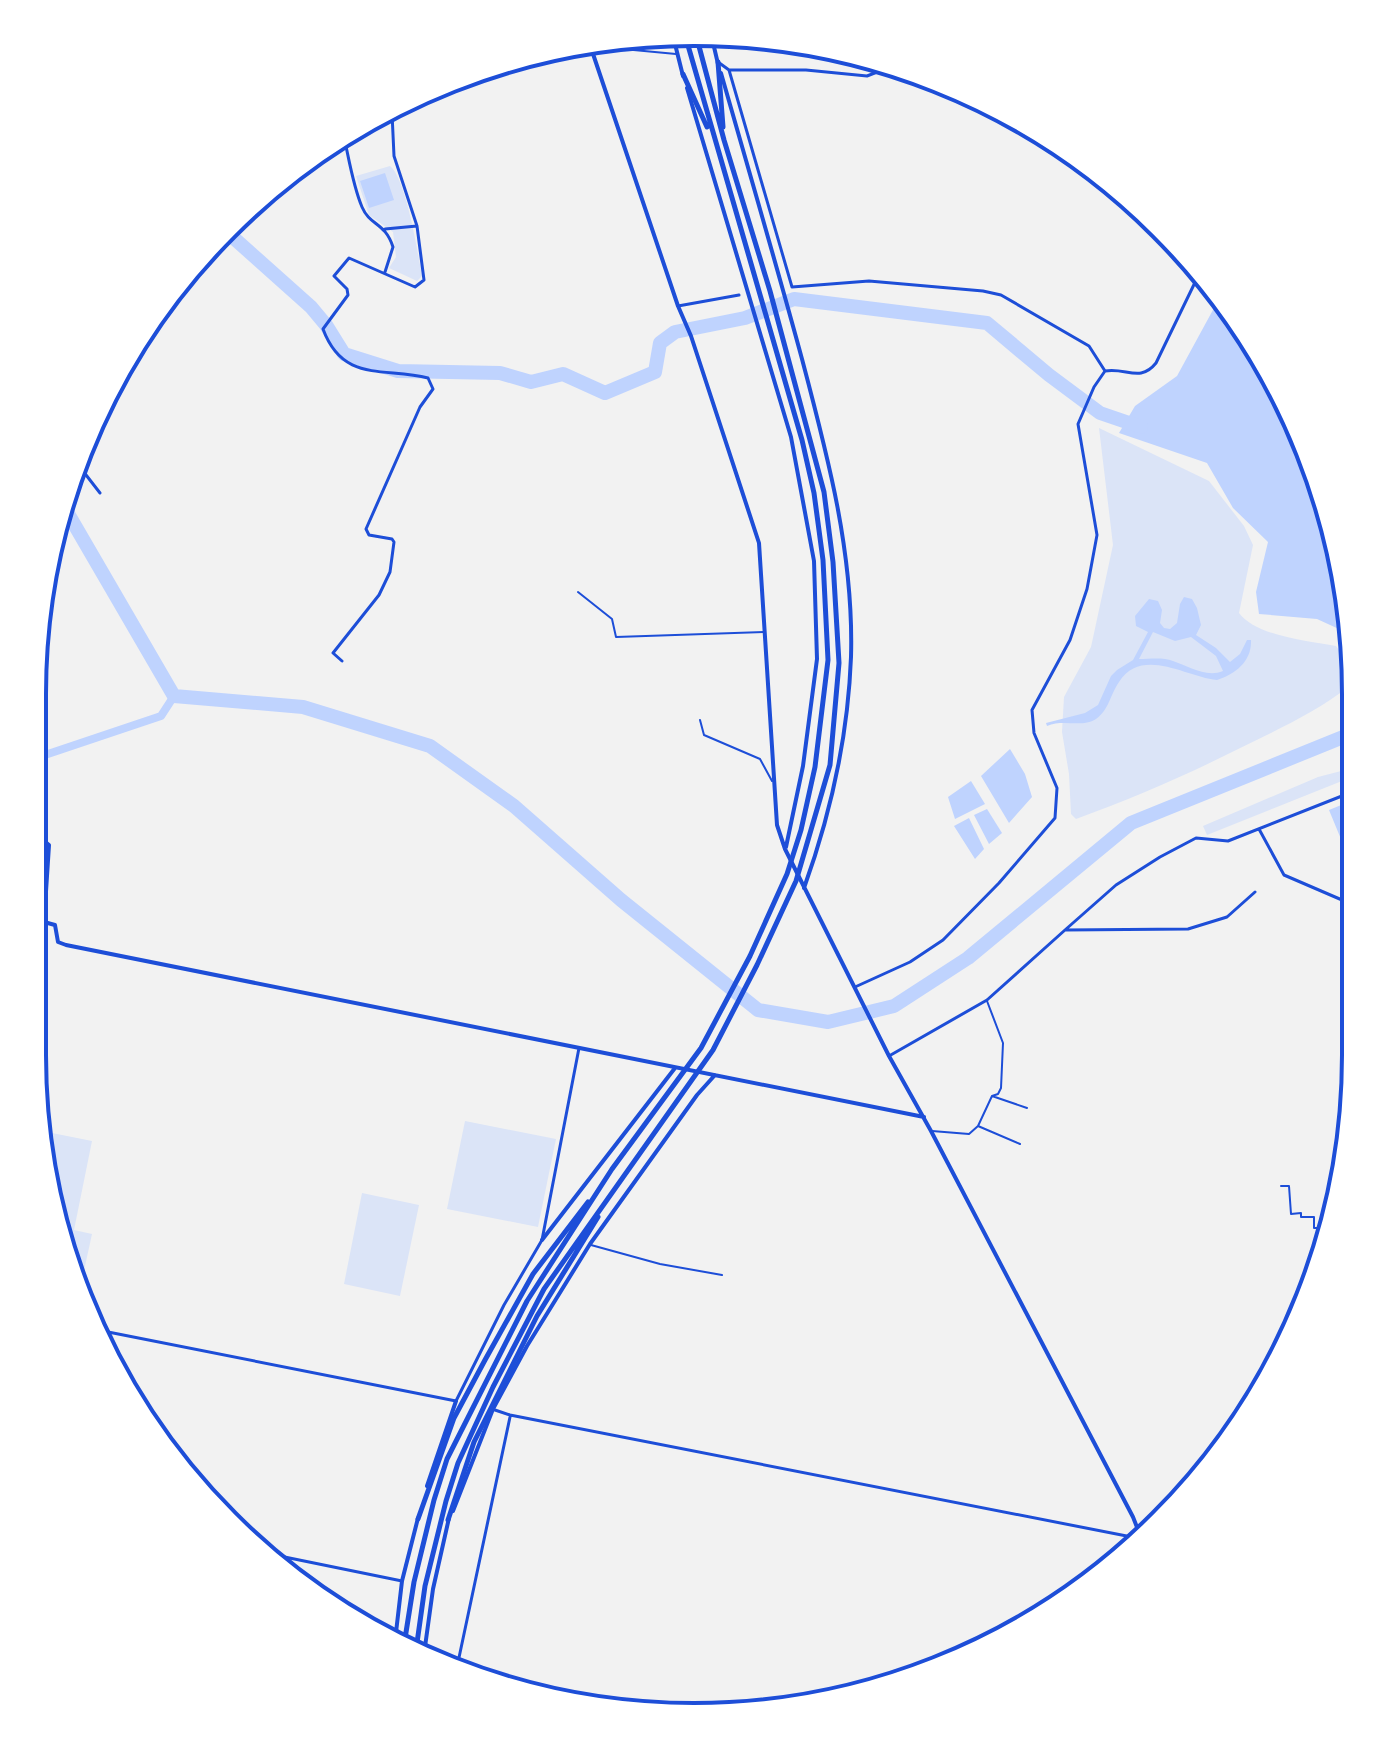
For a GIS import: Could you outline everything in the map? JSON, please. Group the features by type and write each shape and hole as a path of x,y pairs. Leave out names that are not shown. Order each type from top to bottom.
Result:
{"highway":[{"path":"418,1519 454,1418 533,1274 701,1048 750,956 787,874 801,830 815,767 828,660 823,560 814,493 802,440 688,46"},
{"path":"417,1641 425,1583 458,1463 544,1289 713,1050 796,881 830,765 839,663 833,562 824,492 699,46"},
{"path":"718,62 724,140"},
{"path":"683,74 714,143"},
{"path":"406,1635 414,1582 447,1459 527,1301 612,1169"},
{"path":"448,1520 474,1442 537,1316 619,1183"}],"street":[{"path":"675,46 791,437 814,561 817,659 803,766 785,849"},
{"path":"714,46 792,324 835,490 845,549 851,657 844,735 835,786 804,888"},
{"path":"593,54 759,543 777,825 785,849 889,1056 924,1117 1137,1527"},
{"path":"718,62 729,70 806,70 867,76 876,72"},
{"path":"729,70 792,287 869,281 1001,295 1089,346 1105,371"},
{"path":"342,661 333,653 379,595 390,572 394,542 369,535 366,529 420,407 433,389 428,378 377,373 344,362 323,329 348,295 347,289 334,276 349,258 415,287 424,280 417,226 394,156 392,121"},
{"path":"348,147 362,207 368,217 385,229 393,247 385,272"},
{"path":"385,229 417,226"},
{"path":"855,987 910,962 943,940 999,883 1055,818 1057,788 1034,733 1032,710 1070,640 1087,589 1097,535 1078,424 1094,387 1105,371 1115,369 1141,375 1150,372 1194,283"},
{"path":"678,306 739,295"},
{"path":"85,473 100,493"},
{"path":"889,1056 987,1000 1116,885 1160,857 1196,838 1228,841 1342,796"},
{"path":"1259,829 1284,875 1341,900"},
{"path":"46,842 49,845 46,889"},
{"path":"1065,930 1188,929 1227,917 1255,892"},
{"path":"46,923 55,925 58,942 924,1117"},
{"path":"542,1240 579,1048"},
{"path":"396,1630 402,1581 418,1519 456,1401 504,1305 542,1240 675,1068"},
{"path":"425,1644 448,1520 493,1409 527,1346 590,1244 697,1095 715,1075"},
{"path":"108,1332 456,1401"},
{"path":"493,1409 510,1415 1126,1537"},
{"path":"459,1659 510,1415"},
{"path":"286,1557 402,1581"}],"lane":[{"path":"634,49 677,54"},
{"path":"578,592 612,619 616,637 765,632"},
{"path":"700,720 704,735 760,759 774,786"},
{"path":"931,1131 969,1134 978,1126 992,1096 998,1094 1001,1088 1003,1043 987,1000"},
{"path":"992,1096 1027,1108"},
{"path":"978,1126 1020,1144"},
{"path":"590,1244 660,1264 722,1275"}],"path":[{"path":"1341,900 1342,967"},
{"path":"1281,1186 1289,1186 1291,1214 1314,1217 1314,1228 1318,1228"}],"shaded area":[{"path":"390,166 401,185 410,217 422,276 417,281 389,268 396,257 393,232 369,215 356,176"},
{"path":"1099,428 1209,481 1244,526 1253,545 1239,613 1247,621 1270,632 1336,646 1341,652 1342,691 1276,731 1172,781 1076,819 1071,814 1062,732 1064,697 1091,647 1113,545"},
{"path":"1342,771 1342,781 1207,835 1203,826 1318,777"},
{"path":"465,1121 556,1139 538,1227 447,1209"},
{"path":"51,1133 92,1141 74,1230 92,1234 84,1273 58,1181"},
{"path":"362,1193 419,1205 400,1296 344,1284"}],"water":[{"path":"385,173 394,200 369,208 360,181"},
{"path":"1214,308 1255,370 1293,446 1320,526 1330,568 1338,629 1317,619 1259,614 1256,592 1268,542 1233,508 1207,463 1119,433 1135,406 1177,376"},
{"path":"1184,597 1192,599 1201,625 1196,635 1230,662 1240,654 1247,640 1251,640 1249,654 1242,666 1217,680 1165,666 1140,666 1129,671 1119,682 1107,707 1096,719 1085,723 1047,726 1046,723 1085,713 1098,705 1111,676 1133,660 1148,632 1136,626 1135,616 1149,599 1158,601 1162,610 1160,623 1170,629 1177,623","holes":["1153,632 1175,641 1191,637 1216,656 1223,671 1204,672 1169,660 1139,659"]},
{"path":"1010,749 1025,774 1032,797 1009,823 981,776"},
{"path":"971,781 985,804 955,819 948,797"},
{"path":"1342,805 1342,842 1329,810"},
{"path":"987,809 1002,833 989,844 974,815"},
{"path":"969,818 984,849 975,859 954,826"}],"waterway":[{"path":"234,238 311,307 344,354 398,371 500,373 531,382 563,374 605,393 655,372 660,343 675,332 745,318 794,299 987,323 1100,413 1141,427"},
{"path":"70,518 174,696 303,707 430,746 514,806 621,900 758,1010 828,1022 894,1006 968,958 1131,823 1342,737"},
{"path":"46,755 161,716 174,696"}]}
